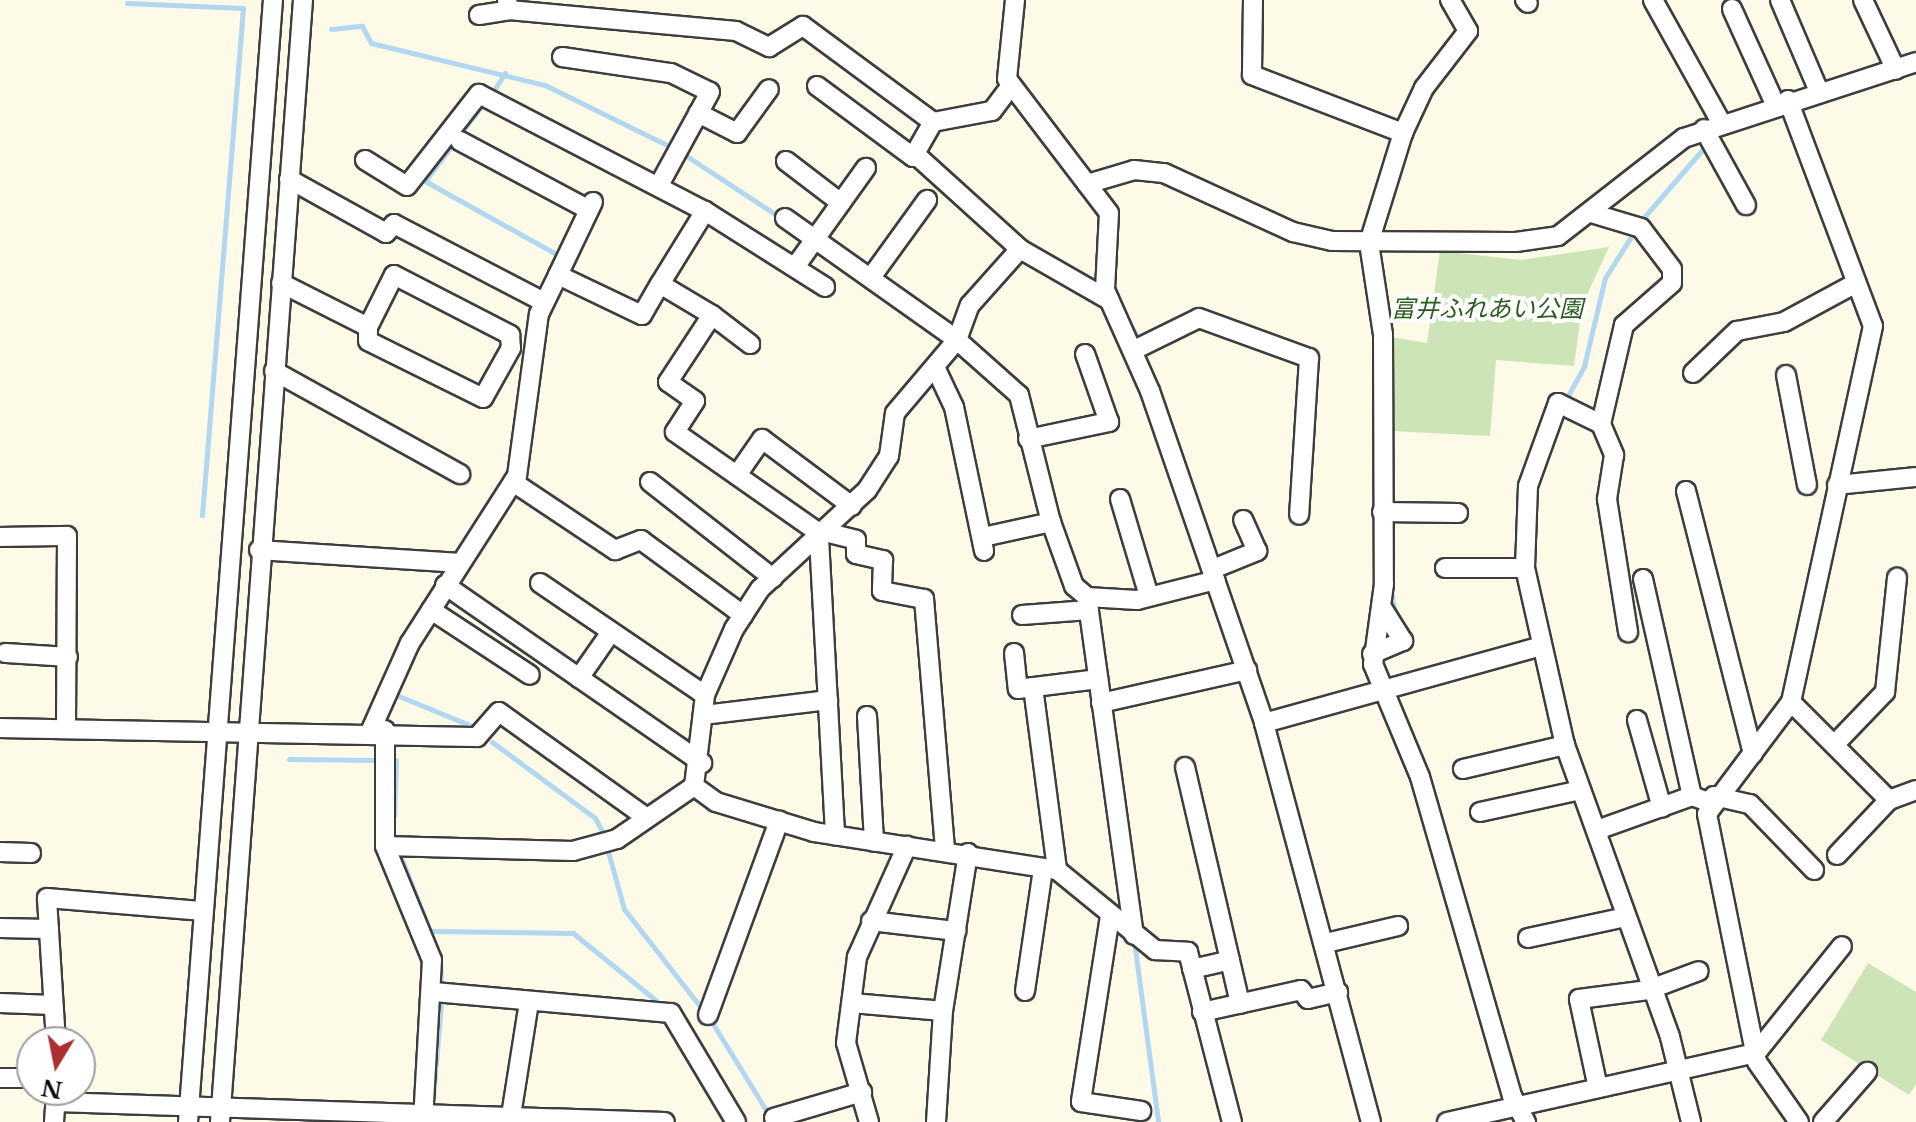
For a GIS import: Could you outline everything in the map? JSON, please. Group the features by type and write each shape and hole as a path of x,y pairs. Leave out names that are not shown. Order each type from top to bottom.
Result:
{"street":[{"path":"189,1115 273,0"},
{"path":"220,1116 250,729 259,550 303,0"},
{"path":"479,15 508,5 736,31 769,47 803,26 933,122 992,111 1010,87 1015,0"},
{"path":"1253,0 1252,75 1403,133"},
{"path":"1450,0 1468,31 1424,88 1403,133 1374,243 1383,321 1388,512 1382,608 1372,658 1378,687 1431,811 1517,1110"},
{"path":"1653,0 1746,205"},
{"path":"1780,0 1818,89"},
{"path":"1863,0 1896,70"},
{"path":"1705,798 1753,754 1791,702 1873,326 1787,105 1732,9"},
{"path":"562,57 671,73 710,92 659,185"},
{"path":"1090,181 1164,173 1293,232 1374,243 1516,242 1558,236 1711,132 1787,105 1818,89 1896,70 1916,62"},
{"path":"817,86 916,152 1020,249 1109,300 1139,348 1218,570 1247,670 1268,722 1329,942 1338,992 1371,1122"},
{"path":"1010,87 1090,181 1111,220 1109,300"},
{"path":"698,113 737,133 769,89"},
{"path":"365,160 407,186 479,94 659,185 825,287"},
{"path":"916,152 933,122"},
{"path":"427,1117 434,992 432,960 385,846 385,760 378,730 431,610 513,482 544,302 591,206 460,141"},
{"path":"786,161 841,203"},
{"path":"795,267 866,168"},
{"path":"289,179 386,233 394,224 544,302"},
{"path":"872,276 927,200"},
{"path":"558,275 642,315 705,211"},
{"path":"1591,213 1637,227 1672,269 1672,283 1624,325 1601,424 1614,455 1607,499 1628,632"},
{"path":"785,218 872,276 957,340 1019,395 1051,522 1074,586 1088,603 1134,935"},
{"path":"385,846 573,851 617,839 694,786 702,763 705,695 743,615 773,578 852,506 889,456 895,413 936,369 957,340 970,305 1020,249"},
{"path":"394,275 510,335 511,348 483,398 368,341 368,327 394,275"},
{"path":"281,283 368,327"},
{"path":"1693,373 1737,331 1784,322 1856,283"},
{"path":"660,284 712,315 750,344"},
{"path":"712,315 668,382 695,401 675,432 822,535 856,540 856,554 883,560 882,591 924,599 945,847"},
{"path":"1139,348 1199,318 1309,358 1299,515"},
{"path":"1028,439 1109,422 1085,354"},
{"path":"936,369 954,407 983,544 1051,522"},
{"path":"274,371 460,474"},
{"path":"1786,375 1807,485"},
{"path":"1601,424 1558,403 1528,486 1525,568 1538,647 1565,745 1581,790 1601,829 1626,917 1655,986 1682,1070 1691,1122"},
{"path":"737,475 762,439 852,506"},
{"path":"1837,485 1916,477"},
{"path":"513,482 615,550 641,540 743,615"},
{"path":"650,482 773,578"},
{"path":"1686,491 1753,754"},
{"path":"1120,499 1149,596"},
{"path":"1388,512 1458,513"},
{"path":"1022,615 1149,596 1218,570 1257,551 1243,520"},
{"path":"822,535 835,836"},
{"path":"0,537 67,536 66,728"},
{"path":"259,550 460,563"},
{"path":"1445,568 1525,568"},
{"path":"1836,743 1885,692 1897,578"},
{"path":"1643,579 1705,798 1756,1053 1799,1122"},
{"path":"540,583 705,695"},
{"path":"445,585 702,763"},
{"path":"1372,658 1403,641 1382,608"},
{"path":"431,610 530,675"},
{"path":"579,678 611,632"},
{"path":"1268,722 1378,687 1538,647"},
{"path":"5,653 68,657"},
{"path":"1014,653 1018,689 1098,679"},
{"path":"1101,703 1247,670"},
{"path":"1025,991 1050,870 1033,687"},
{"path":"703,715 828,700"},
{"path":"1791,702 1836,743 1889,800"},
{"path":"0,728 378,730 477,737 499,712 647,818"},
{"path":"867,716 874,842"},
{"path":"1637,720 1662,808"},
{"path":"1463,769 1565,745"},
{"path":"1185,767 1240,1004"},
{"path":"694,786 716,802 835,836 907,846 945,847 1050,870 1155,950 1188,952 1232,1122"},
{"path":"1480,812 1581,790"},
{"path":"1837,855 1889,800 1916,790"},
{"path":"1601,829 1662,808 1705,798 1750,804 1814,870"},
{"path":"708,1015 779,821"},
{"path":"869,1122 846,1043 871,921 907,846"},
{"path":"0,852 31,853"},
{"path":"936,1122 943,1011 968,853"},
{"path":"55,1026 47,898 203,911"},
{"path":"1110,916 1081,1102 1141,1111"},
{"path":"1528,938 1626,917"},
{"path":"871,921 956,931"},
{"path":"1329,942 1398,926"},
{"path":"0,928 49,929"},
{"path":"1447,1122 1517,1110 1598,1088 1756,1053 1842,946"},
{"path":"1192,969 1230,960"},
{"path":"1598,1088 1579,999 1655,986 1699,971"},
{"path":"1202,1012 1301,990 1308,999 1338,992"},
{"path":"434,992 671,1013 736,1122"},
{"path":"510,1119 529,1002"},
{"path":"0,1003 53,1005"},
{"path":"852,1003 943,1011"},
{"path":"1823,1122 1867,1072"},
{"path":"768,1120 862,1092"},
{"path":"96,1102 189,1115 665,1122"}],"green space":[{"name":"富井ふれあい公園","path":"1609,247 1582,306 1574,366 1496,360 1490,436 1390,431 1392,337 1427,343 1440,251 1521,260"},
{"path":"1868,963 1916,992 1916,1084 1909,1095 1821,1040"}],"waterway":[{"path":"127,3 243,8 202,515"},
{"path":"331,29 362,26 371,43 545,85 669,146"},
{"path":"492,93 505,73"},
{"path":"483,104 425,181 558,255 556,260"},
{"path":"1639,223 1708,143"},
{"path":"685,155 781,218"},
{"path":"1566,399 1584,366 1605,278 1634,232"},
{"path":"1129,322 1139,341"},
{"path":"1391,592 1395,614"},
{"path":"394,694 474,727"},
{"path":"492,742 595,818 605,837"},
{"path":"289,759 381,760"},
{"path":"391,760 396,760 394,816"},
{"path":"607,848 624,909 710,1019 771,1118"},
{"path":"402,860 430,931 573,933 659,1003"},
{"path":"1134,941 1158,1122"},
{"path":"440,964 441,983"},
{"path":"433,1097 441,1003"}]}
